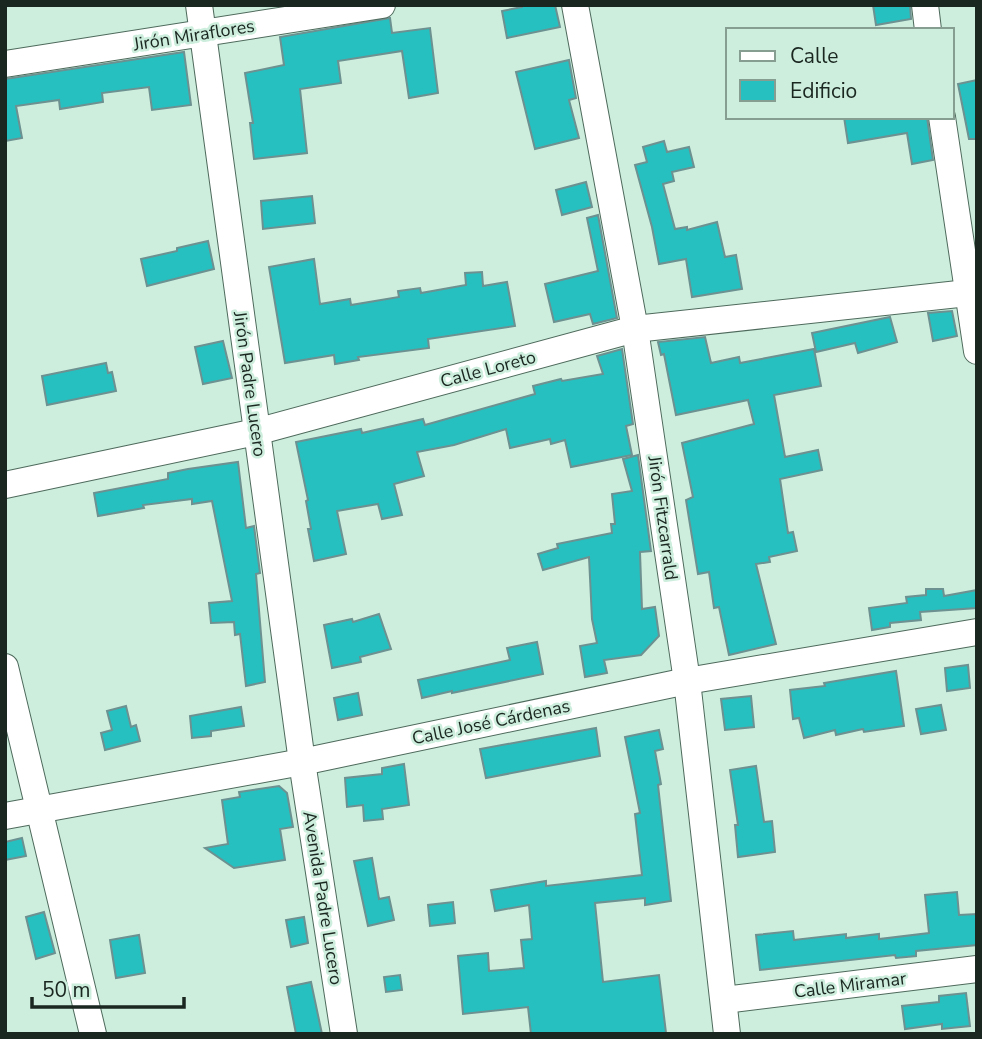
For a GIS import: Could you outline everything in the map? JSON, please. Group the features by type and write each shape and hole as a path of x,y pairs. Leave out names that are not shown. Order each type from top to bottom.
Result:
{"street":[{"name":"Jirón Padre Lucero","path":"200,5 302,762"},
{"name":"Jirón Miraflores","path":"5,64 382,5"},
{"name":"Jirón Fitzcarrald","path":"575,5 635,329 687,681 727,1034"},
{"path":"925,5 928,28"},
{"path":"942,119 973,293 977,351"},
{"name":"Calle Loreto","path":"5,485 256,432 635,329 973,293"},
{"name":"Calle José Cárdenas","path":"5,816 302,762 687,681 977,632"},
{"path":"5,667 93,1034"},
{"name":"Avenida Padre Lucero","path":"302,762 344,1034"},
{"name":"Calle Miramar","path":"724,1000 977,969"}],"building":[{"path":"522,5 555,5 560,27 507,38 502,11"},
{"path":"873,5 910,5 911,19 876,25"},
{"path":"390,18 392,33 430,28 438,93 409,98 402,51 338,61 341,83 300,89 307,153 254,159 250,123 253,123 245,73 284,65 280,37"},
{"path":"184,52 191,105 152,110 149,87 102,93 103,102 60,109 59,100 16,106 22,138 5,141 5,79"},
{"path":"569,60 576,98 569,100 579,138 535,149 516,72"},
{"path":"977,80 977,139 969,139 958,84"},
{"path":"844,119 927,119 933,160 912,164 907,133 848,143"},
{"path":"664,141 667,152 689,147 694,167 672,172 674,181 663,184 675,229 687,227 687,230 717,222 725,257 736,255 742,289 692,297 686,259 659,264 635,165 647,162 643,147"},
{"path":"586,182 592,207 562,215 556,190"},
{"path":"312,196 315,223 263,229 261,201"},
{"path":"598,215 617,318 593,324 590,314 554,322 545,284 598,271 587,218"},
{"path":"208,241 214,269 147,286 141,259"},
{"path":"314,259 320,304 350,299 351,305 399,297 398,291 420,288 421,293 466,285 465,273 482,272 483,286 507,282 515,326 428,339 429,348 358,357 359,360 335,364 334,355 285,363 269,267"},
{"path":"952,311 957,336 933,341 928,313"},
{"path":"890,317 897,342 858,353 855,343 816,352 812,333"},
{"path":"705,337 711,363 739,357 740,363 814,349 821,386 774,395 785,457 818,450 822,470 780,479 788,533 793,532 797,551 769,557 770,562 756,564 776,644 729,655 719,607 714,608 709,572 698,574 686,500 693,497 682,443 754,424 748,400 676,415 664,354 661,355 658,342"},
{"path":"223,341 232,378 203,384 195,347"},
{"path":"622,349 633,424 626,426 632,455 571,467 565,440 551,444 550,439 510,448 506,429 454,445 417,452 424,476 394,484 402,515 382,519 378,504 337,511 346,554 314,561 308,529 311,529 308,500 296,442 361,429 362,433 423,419 425,425 535,394 533,386 561,379 562,381 603,374 597,356"},
{"path":"106,363 108,373 112,372 116,391 47,405 42,376"},
{"path":"638,455 651,551 640,552 642,609 655,607 659,636 641,655 604,660 607,673 585,677 580,646 597,643 592,619 589,557 543,570 538,554 558,548 557,544 612,533 611,524 615,524 612,494 632,491 623,459"},
{"path":"238,462 246,528 254,526 260,573 256,574 265,682 246,686 240,634 235,635 234,622 211,623 209,603 232,601 212,501 192,504 192,499 143,505 144,508 98,516 94,493 168,479 168,473"},
{"path":"926,589 943,589 944,596 977,590 977,608 920,612 921,620 890,623 890,627 872,630 869,608 907,603 906,597 926,595"},
{"path":"379,614 391,649 360,657 361,662 332,668 324,625 352,619 353,622"},
{"path":"537,642 543,674 422,698 418,680 510,660 507,648"},
{"path":"968,665 970,688 947,691 945,668"},
{"path":"896,671 904,726 864,732 863,729 836,735 835,730 804,738 799,718 793,719 790,690 825,686 824,683"},
{"path":"358,693 362,715 338,720 334,698"},
{"path":"751,696 754,727 725,730 721,699"},
{"path":"941,705 946,730 921,734 916,709"},
{"path":"126,706 131,727 136,725 140,741 105,750 101,733 112,730 107,711"},
{"path":"241,707 244,726 211,731 211,736 192,738 190,716"},
{"path":"596,728 600,756 486,778 480,749"},
{"path":"659,730 663,749 655,751 661,784 658,785 671,901 645,905 645,898 595,903 603,982 659,975 666,1033 531,1034 528,1007 463,1014 458,956 488,953 489,971 524,968 521,940 532,939 529,905 495,911 491,890 546,881 546,886 642,875 635,814 640,813 625,737"},
{"path":"404,764 409,805 382,809 383,819 364,821 363,805 347,807 345,778 382,774 382,768"},
{"path":"756,766 764,822 772,821 775,852 738,857 735,825 738,825 730,770"},
{"path":"279,786 287,793 293,827 280,829 285,860 234,868 205,848 228,844 222,800 240,797 239,792"},
{"path":"22,838 26,856 5,860 5,842"},
{"path":"372,858 379,899 389,897 394,920 368,926 354,861"},
{"path":"957,892 959,915 977,914 977,945 916,951 916,956 896,958 895,955 760,970 756,935 793,931 794,940 846,934 846,938 879,934 879,939 929,933 925,895"},
{"path":"453,902 455,923 430,926 428,905"},
{"path":"44,912 55,953 36,959 26,917"},
{"path":"304,917 308,943 291,947 286,920"},
{"path":"139,935 145,973 116,978 110,940"},
{"path":"400,975 402,990 386,992 384,977"},
{"path":"311,982 322,1034 296,1034 287,987"},
{"path":"966,993 970,1026 942,1029 942,1024 905,1029 902,1006 939,1002 939,996"}]}
